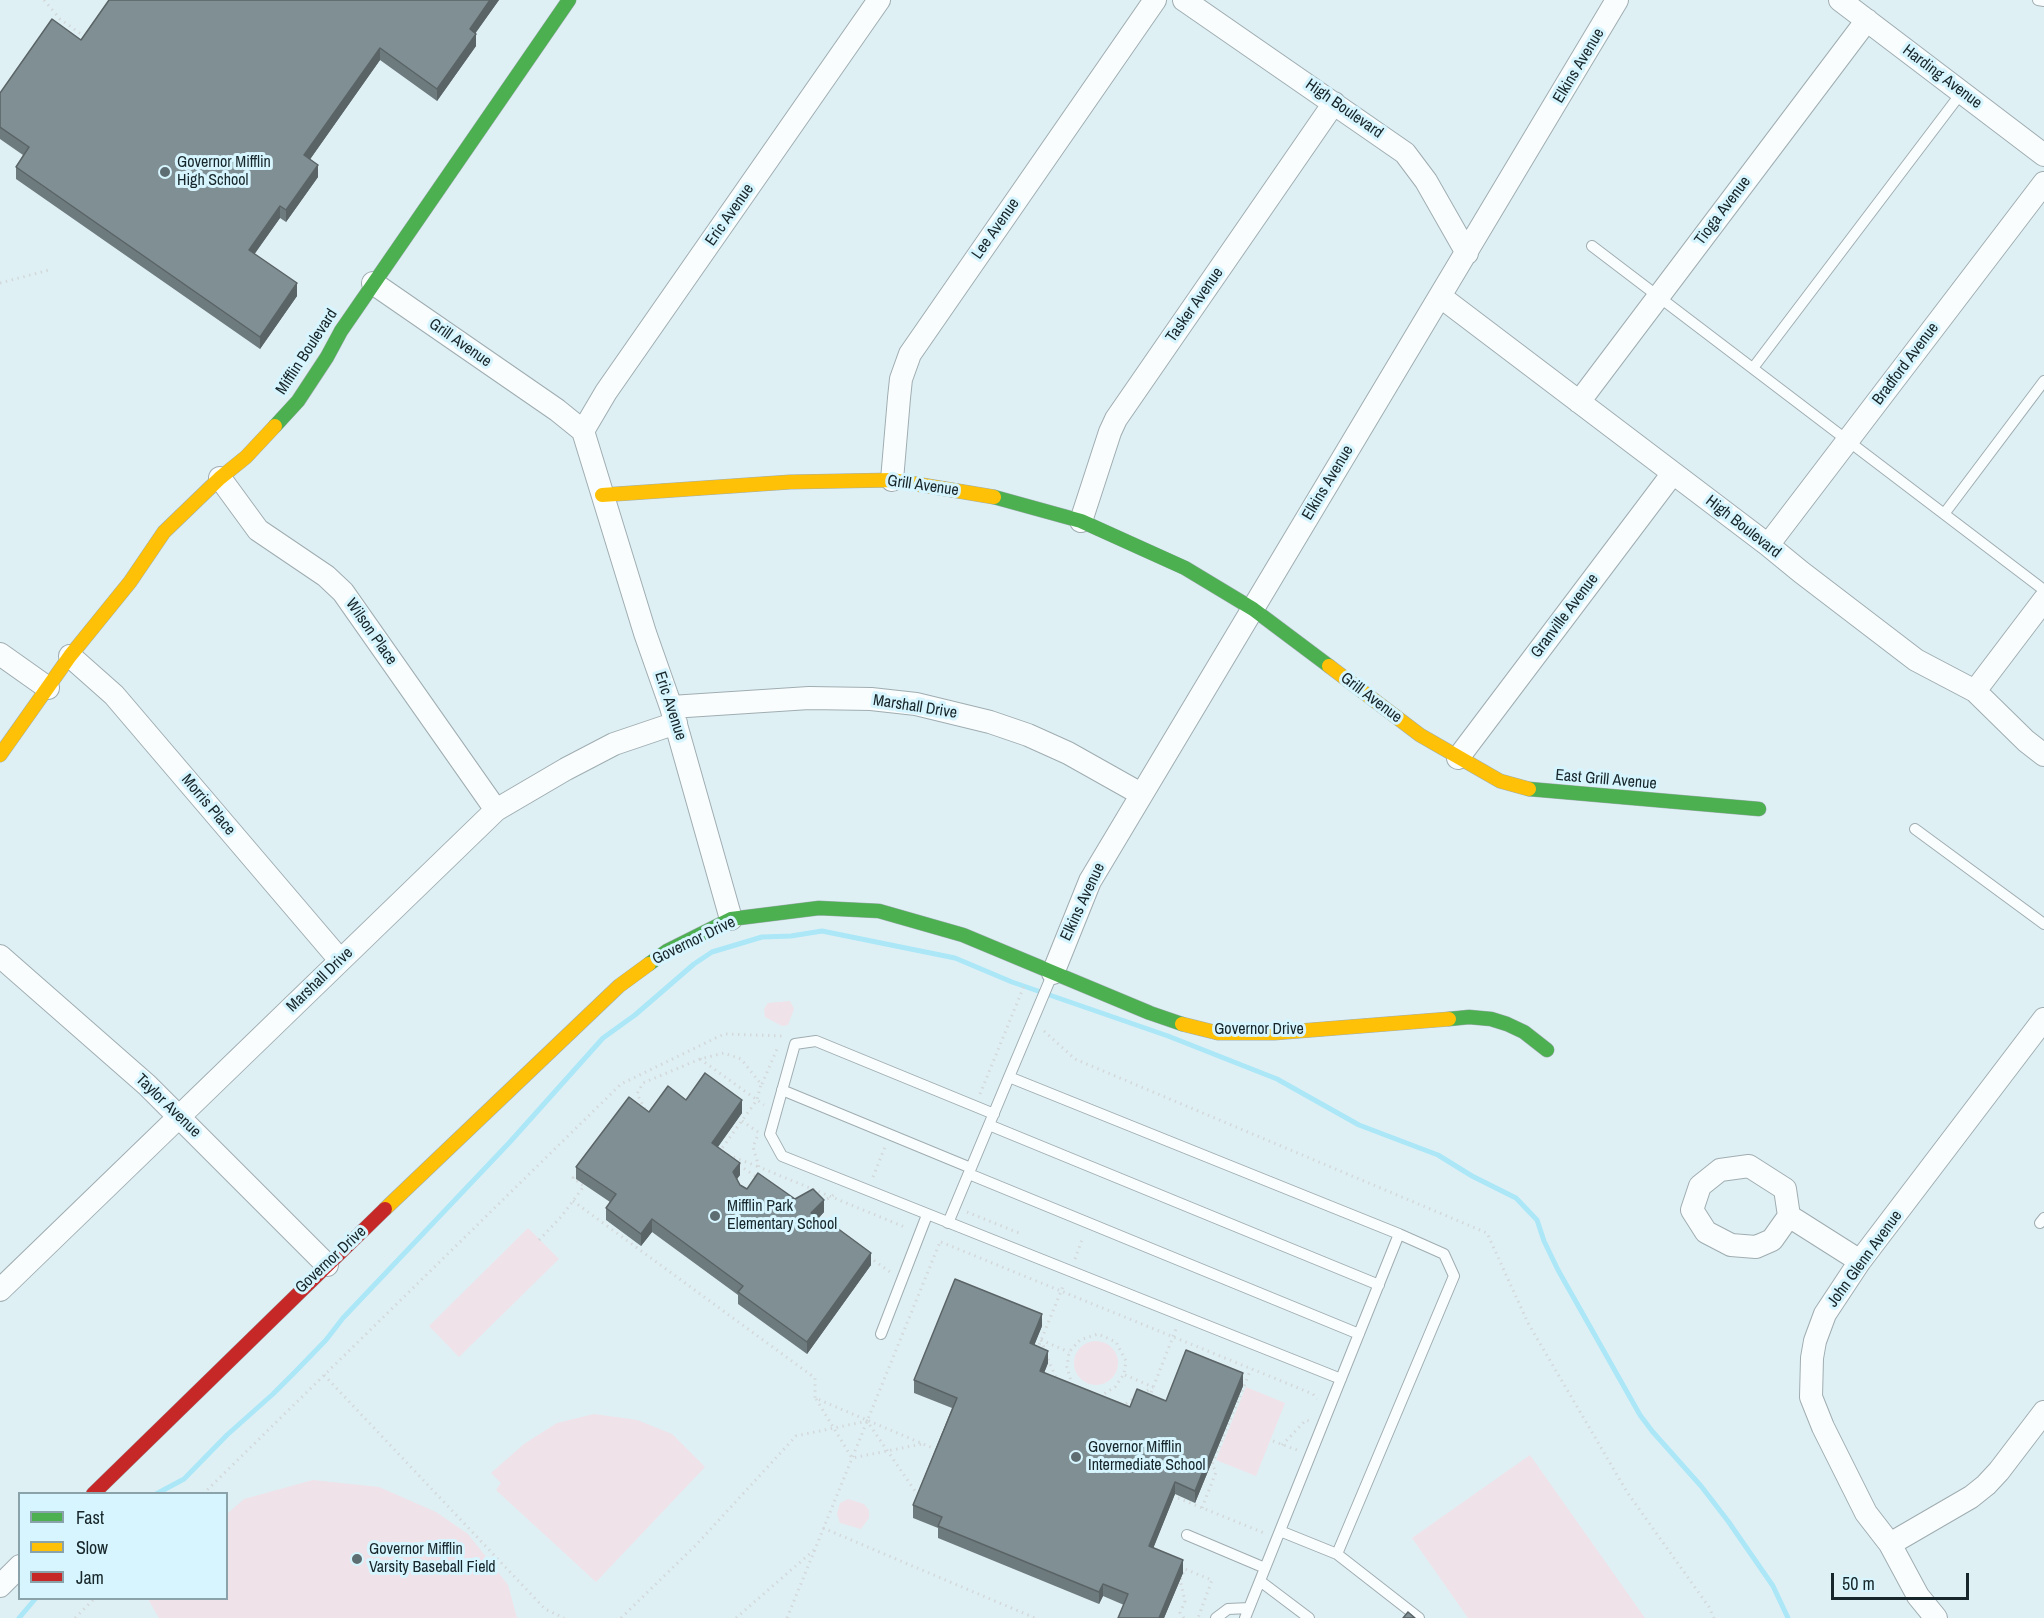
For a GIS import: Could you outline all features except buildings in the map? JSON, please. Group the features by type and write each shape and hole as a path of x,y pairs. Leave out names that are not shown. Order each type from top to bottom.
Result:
{"street":[{"name":"Mifflin Boulevard","path":"0,755 70,656 130,582 164,532 220,478 246,457 297,401 373,283 569,0"},
{"name":"Eric Avenue","path":"582,431 606,392 879,0"},
{"name":"Lee Avenue","path":"892,480 898,398 903,372 910,354 1155,0"},
{"name":"High Boulevard","path":"1184,0 1406,153 1426,180 1467,253"},
{"name":"Elkins Avenue","path":"1043,968 1090,881 1617,0"},
{"name":"Harding Avenue","path":"1840,0 2044,155"},
{"name":"Tioga Avenue","path":"1579,402 1867,20"},
{"name":"Tasker Avenue","path":"1081,521 1116,419 1334,103"},
{"name":"Bradford Avenue","path":"1768,545 2044,183"},
{"name":"Grill Avenue","path":"373,283 557,410 582,431"},
{"name":"High Boulevard","path":"1441,297 1916,660 1975,691 2026,741 2044,755"},
{"path":"582,431 602,495"},
{"name":"Granville Avenue","path":"1458,758 1673,473"},
{"name":"Wilson Place","path":"220,478 258,530 326,576 343,592 496,810"},
{"name":"Grill Avenue","path":"602,495 790,482 892,480 997,498 1081,521 1185,568 1253,609 1420,735 1458,758"},
{"name":"Eric Avenue","path":"602,495 645,633 674,715 731,919"},
{"path":"1975,691 2044,600"},
{"path":"0,654 48,688"},
{"name":"Morris Place","path":"70,656 114,694 340,960"},
{"name":"Marshall Drive","path":"0,1290 496,810 566,769 674,715 809,698 871,699 916,704 990,722 1028,735 1068,753 1142,794"},
{"name":"East Grill Avenue","path":"1458,758 1500,781 1525,788 1550,792 1759,808"},
{"name":"Governor Drive","path":"95,1492 327,1265 619,986 667,951 731,919 819,908 879,911 945,928 1150,1013 1194,1028 1218,1033 1274,1033 1468,1017 1507,1023 1524,1032 1547,1050"},
{"name":"Taylor Avenue","path":"0,956 147,1084 327,1265"},
{"name":"John Glenn Avenue","path":"1936,1618 1918,1596 1890,1544 1866,1513 1823,1427 1811,1397 1812,1358 1819,1327 1825,1314 1860,1261 2044,1019"},
{"path":"1790,1216 1860,1261"},
{"path":"1890,1544 1971,1497 1986,1485 2000,1471 2044,1412"},
{"path":"0,1586 18,1568"}],"lane":[{"path":"2038,0 2044,1"},
{"path":"1753,368 1962,92"},
{"path":"1592,246 2044,590"},
{"path":"1944,514 2044,381"},
{"path":"1915,829 2044,924"},
{"path":"948,1223 1009,1077 1043,968"},
{"path":"994,1114 816,1041 795,1044 770,1134 782,1156 1341,1379"},
{"path":"1009,1077 1444,1254 1454,1276 1337,1554"},
{"path":"782,1090 1089,1224 1359,1334"},
{"path":"989,1125 1379,1285"},
{"path":"881,1334 927,1215"},
{"path":"1216,1618 1228,1609 1247,1613 1399,1234"},
{"path":"1280,1531 1337,1554 1419,1618"},
{"path":"1187,1535 1265,1568"},
{"path":"1260,1581 1309,1618"}],"path":[{"path":"44,0 60,19 86,37"},
{"path":"0,283 49,270"},
{"path":"979,1095 1043,968"},
{"path":"1043,1030 1075,1059 1487,1233 1528,1323 1627,1491 1709,1607 1714,1618"},
{"path":"204,1492 621,1084 724,1034 783,1036 761,1084"},
{"path":"700,1059 757,1100"},
{"path":"720,1151 759,1167"},
{"path":"539,1240 561,1217 584,1186 573,1178 580,1169"},
{"path":"573,1201 815,1378 815,1398 852,1458"},
{"path":"1035,1355 1089,1224"},
{"path":"787,1618 941,1242 1313,1394 1321,1404"},
{"path":"1148,1401 1182,1316"},
{"path":"1072,1385 1067,1367 1069,1352 1080,1340 1098,1334 1116,1342 1126,1361 1124,1374 1114,1387 1099,1397"},
{"path":"1041,1340 1069,1352"},
{"path":"1041,1340 1055,1379 1081,1389"},
{"path":"1202,1508 1216,1472 1212,1464 1251,1369"},
{"path":"324,1374 546,1609 564,1618"},
{"path":"1124,1374 1153,1387"},
{"path":"1114,1404 1121,1407 1153,1387"},
{"path":"1090,1393 1107,1400"},
{"path":"815,1398 936,1449"},
{"path":"1282,1445 1306,1420 1313,1422"},
{"path":"621,1618 696,1545 796,1436 867,1421"},
{"path":"867,1421 915,1491"},
{"path":"1273,1442 1301,1452"},
{"path":"852,1458 923,1444"},
{"path":"1178,1498 1267,1535"},
{"path":"823,1528 1035,1618"},
{"path":"736,1618 815,1549"},
{"path":"1175,1565 1212,1580 1198,1618"},
{"path":"1184,1618 1180,1612 1185,1601 1180,1580 1185,1569"},
{"path":"75,1618 94,1600"}],"shaded area":[{"path":"790,1001 794,1009 788,1025 782,1026 765,1017 764,1009 768,1003"},
{"path":"528,1228 559,1259 459,1357 429,1326"},
{"path":"1096,1341 1111,1348 1118,1363 1111,1378 1096,1385 1081,1378 1074,1363 1081,1348"},
{"path":"1246,1387 1285,1403 1256,1476 1216,1460"},
{"path":"594,1414 637,1420 672,1434 705,1467 596,1582 496,1490 501,1483 491,1473 524,1444 557,1423"},
{"path":"1530,1455 1645,1618 1468,1618 1412,1538"},
{"name":"Governor Mifflin Varsity Baseball Field","path":"313,1480 379,1487 436,1512 468,1534 508,1585 517,1618 159,1618 149,1600 228,1600 228,1513 244,1499"},
{"path":"848,1499 864,1504 869,1510 869,1518 861,1529 840,1523 837,1514 840,1503"}],"waterway":[{"path":"160,1492 184,1479 227,1435 295,1372 509,1143 603,1038 712,952 762,937 791,936 822,931 955,958 1012,982 1168,1036 1277,1079 1359,1125 1438,1155 1472,1176 1516,1198 1537,1220 1558,1270 1640,1415 1728,1521 1773,1586 1788,1618"},
{"path":"19,1618 34,1600"}],"traffic: fast":[{"path":"275,426 298,401 341,331 569,0"},
{"path":"994,497 1081,521 1185,568 1253,609 1329,666"},
{"path":"1529,789 1759,809"},
{"path":"649,964 667,951 731,919 819,908 879,911 963,935 1150,1013 1182,1024"},
{"path":"1449,1019 1469,1017 1491,1019 1507,1024 1524,1032 1547,1050"}],"traffic: slow":[{"path":"0,755 70,656 130,582 164,532 220,478 246,457 275,426"},
{"path":"602,495 790,482 892,480 994,497"},
{"path":"1329,666 1420,735 1500,781 1529,789"},
{"path":"385,1209 619,986 649,964"},
{"path":"1182,1024 1218,1033 1274,1033 1449,1019"}],"traffic: jam":[{"path":"95,1492 385,1209"}],"place":[{"name":"Governor Mifflin High School","path":"165,172"},
{"name":"Mifflin Park Elementary School","path":"715,1216"},
{"name":"Governor Mifflin Intermediate School","path":"1076,1457"},
{"name":"Governor Mifflin Varsity Baseball Field","path":"357,1559"}]}
